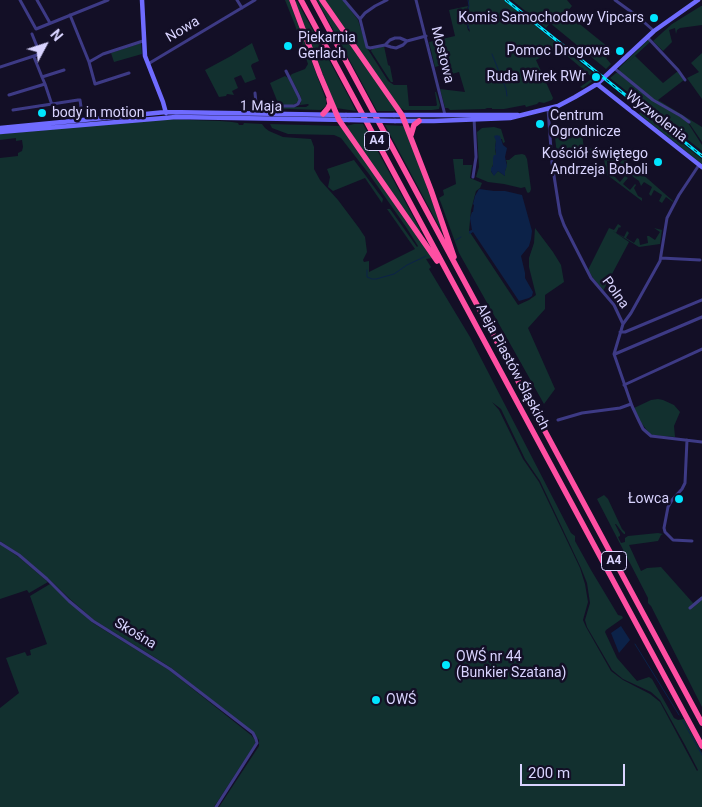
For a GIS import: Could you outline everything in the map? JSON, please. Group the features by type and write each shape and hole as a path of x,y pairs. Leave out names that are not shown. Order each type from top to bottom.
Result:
{"highway":[{"path":"292,0 338,117 452,282"},
{"name":"Aleja Piastów Śląskich","path":"301,0 702,746"},
{"name":"Aleja Piastów Śląskich","path":"313,0 702,723"},
{"path":"322,0 404,118 461,276"},
{"path":"323,114 330,104 329,97"},
{"path":"411,137 415,123 419,121"}],"main road":[{"path":"142,0 145,56 166,114"},
{"name":"1 Maja","path":"404,118 419,121 522,115 548,109 568,101 597,84 654,31 698,0"},
{"name":"Wyzwolenia","path":"597,84 700,166"},
{"name":"1 Maja","path":"0,132 166,114 338,117 346,115 395,118"},
{"name":"1 Maja","path":"0,128 74,120 166,114 323,114 349,120 445,115 474,117"}],"street":[{"path":"20,0 36,29 108,0"},
{"path":"37,0 50,23"},
{"path":"237,0 242,8"},
{"name":"Nowa","path":"148,64 255,0"},
{"path":"344,0 360,19 367,47 385,45 393,48 399,47 407,41 426,36"},
{"path":"360,19 365,13 386,0"},
{"name":"Mostowa","path":"416,0 445,115"},
{"path":"615,0 654,31"},
{"path":"70,15 89,62 95,84 129,73"},
{"path":"0,67 40,54 32,34"},
{"path":"647,37 681,73 685,80"},
{"path":"385,45 395,38 407,41"},
{"path":"89,62 103,54 143,41"},
{"path":"34,57 52,105"},
{"path":"614,68 649,97 689,122"},
{"path":"42,76 64,70"},
{"path":"257,106 294,106 298,104 299,96 286,71"},
{"path":"9,95 45,84"},
{"path":"255,93 257,113"},
{"path":"13,110 80,100 81,107 78,111 72,112 74,120"},
{"name":"Polna","path":"548,109 553,172 562,220 594,284 614,305 623,324 614,354"},
{"path":"474,117 476,157 474,177"},
{"path":"623,324 632,313 661,258 664,227 667,218 700,166"},
{"path":"661,258 700,260"},
{"path":"620,332 625,332 702,300"},
{"path":"702,318 614,354 631,404 643,429 651,436 702,442"},
{"path":"624,385 702,349"},
{"path":"558,420 582,413 620,408 631,404"},
{"path":"687,440 685,483 668,507 664,528 665,532 673,540 692,541"},
{"name":"Skośna","path":"0,543 47,579 93,621 170,668 252,733 257,743 216,807"},
{"path":"690,608 702,598"}],"green space":[{"path":"285,0 289,0 326,100 326,106 321,110 258,108 306,107 309,105 300,105 301,97 290,76 305,69 308,64"},
{"path":"317,0 320,0 396,109 394,111 377,111"},
{"path":"325,0 343,0 358,20 367,48 388,81 394,85 407,85 409,106 436,106 436,92 440,105 439,109 404,110 399,107"},
{"path":"469,0 504,0 598,77 583,88 580,87 593,78 558,48 536,60 553,98 552,100 526,107 525,105 504,109 450,110 445,108 440,89 465,92 459,72 452,74 449,63 435,67 429,42 455,36 449,10 468,6 465,17 470,32 466,17 469,7"},
{"path":"512,0 567,0 572,6 566,13 608,47 612,52 606,58 611,64 606,69 550,23 546,28"},
{"path":"297,1 356,111 336,108 295,2"},
{"path":"701,6 702,25 680,28 676,34 675,28 669,30 672,42 663,51 653,41 672,24"},
{"path":"648,40 650,42 625,65 635,56 663,83 678,71 684,80 658,100 702,127 702,142 687,120 653,99 619,71 619,68"},
{"path":"141,43 142,54 114,62 111,53"},
{"path":"252,43 259,61 251,66 256,79 245,83 241,75 234,78 238,88 232,91 234,95 227,94 226,96 219,97 205,70"},
{"path":"384,46 393,82 391,82 371,51 372,49"},
{"path":"702,53 702,99 687,78 699,72 691,63"},
{"path":"616,73 688,123 702,145 702,151 610,78"},
{"path":"285,76 288,78 299,99 298,102 293,105 258,105 278,103 270,83"},
{"path":"641,111 702,159 702,164 639,114"},
{"path":"161,119 220,121 238,123 239,125 244,123 262,124 269,131 283,137 311,139 314,147 314,169 320,180 338,200 365,237 367,252 363,260 364,262 369,261 369,272 415,249 387,209 390,209 417,247 406,227 341,138 334,135 288,134 272,128 270,124 341,126 433,258 426,259 431,267 429,269 470,337 591,570 618,615 622,616 623,618 605,632 617,658 637,681 649,677 652,679 674,718 678,720 684,719 702,753 702,807 219,807 259,746 259,740 253,732 170,667 94,620 21,555 0,541 0,158 18,156 23,147 22,140 16,141 16,138 0,140 0,134","holes":["492,402 501,409 525,459 540,481 587,583 590,603 585,620 587,627 612,670 623,679 651,692 660,700 697,771 660,702 650,694 623,680 611,671 586,627 583,620 588,602 580,568 539,482 523,459 499,410"]},
{"path":"363,124 421,231 419,232 346,126"},
{"path":"385,125 405,126 443,232 442,232"},
{"path":"494,127 501,129 505,142 503,143 502,139 496,141 496,155 492,173 494,175 498,171 505,176 506,160 515,155 525,155 530,192 527,192 525,187 521,188 488,182 476,177 479,167 477,132 482,128"},
{"path":"582,134 584,149 605,148 606,151 602,149 557,155 555,137"},
{"path":"632,148 615,167 613,161 607,161 608,170 616,168 618,170 614,176 620,182 625,176 628,178 623,184 630,190 635,184 634,188 638,196 642,198 642,201 607,175 606,171 603,153 617,151 613,156 617,160 623,153 620,150"},
{"path":"624,158 673,202 666,197 662,203 659,201 662,195 654,190 651,196 649,194 652,187 644,182 641,186 639,181 628,173 629,169 631,171 633,168 626,162 623,165 620,163"},
{"path":"453,159 463,159 463,165 472,165 470,178 482,183 476,191 471,210 469,231 518,305 536,295 529,267 535,228 561,265 564,282 545,295 545,309 528,328 555,389 544,404 459,253 439,198 444,195 443,190 456,184"},
{"path":"354,160 383,199 382,203 365,178 333,191 328,187 330,177 327,169"},
{"path":"618,224 621,226 616,233 613,231 629,242 603,291 588,270 609,228 614,230"},
{"path":"654,228 662,230 660,244 639,247 617,234 624,237 627,231 629,233 626,238 634,243 637,238 639,239 640,245 648,243 647,236 655,240 660,232"},
{"path":"658,399 674,405 680,412 674,426 675,437 652,435 639,420 634,408 651,400"},
{"path":"604,495 608,499 625,532 624,534 615,524 620,534 618,537 621,543 625,542 625,538 628,536 663,534 658,541 629,545 641,571 647,568 661,567 693,603 702,596 702,707 597,499"},
{"path":"0,544 48,582 29,593 27,590 0,599"},
{"path":"50,584 93,623 169,670 255,740 255,744 214,807 0,807 0,708 19,693 6,658 25,652 27,656 31,655 30,650 47,644 30,596"}],"water":[{"path":"494,136 500,136 503,145 507,148 505,176 498,171 494,176 491,171 493,158 496,155"},
{"path":"479,189 505,191 522,195 532,231 529,246 521,256 525,278 533,292 529,298 519,301 473,232 469,233 472,230 470,218 473,212 473,204"},
{"path":"621,626 630,640 619,653 611,633"}],"waterway":[{"path":"468,0 469,6 465,17 469,29"},
{"path":"492,54 507,96"},
{"path":"456,240 461,237"},
{"path":"367,270 367,277 376,279 394,274 426,256"},
{"path":"635,644 679,715"},
{"path":"683,721 702,755"}],"railway":[{"path":"506,0 702,156"}],"place":[{"name":"Komis Samochodowy Vipcars","path":"654,18"},
{"name":"Piekarnia Gerlach","path":"288,46"},
{"name":"Pomoc Drogowa","path":"620,51"},
{"name":"Ruda Wirek RWr","path":"596,77"},
{"name":"body in motion","path":"42,113"},
{"name":"Centrum Ogrodnicze","path":"540,124"},
{"name":"Kościół świętego Andrzeja Boboli","path":"658,162"},
{"name":"Łowca","path":"679,499"},
{"name":"OWŚ nr 44 (Bunkier Szatana)","path":"446,665"},
{"name":"OWŚ","path":"376,700"}]}
